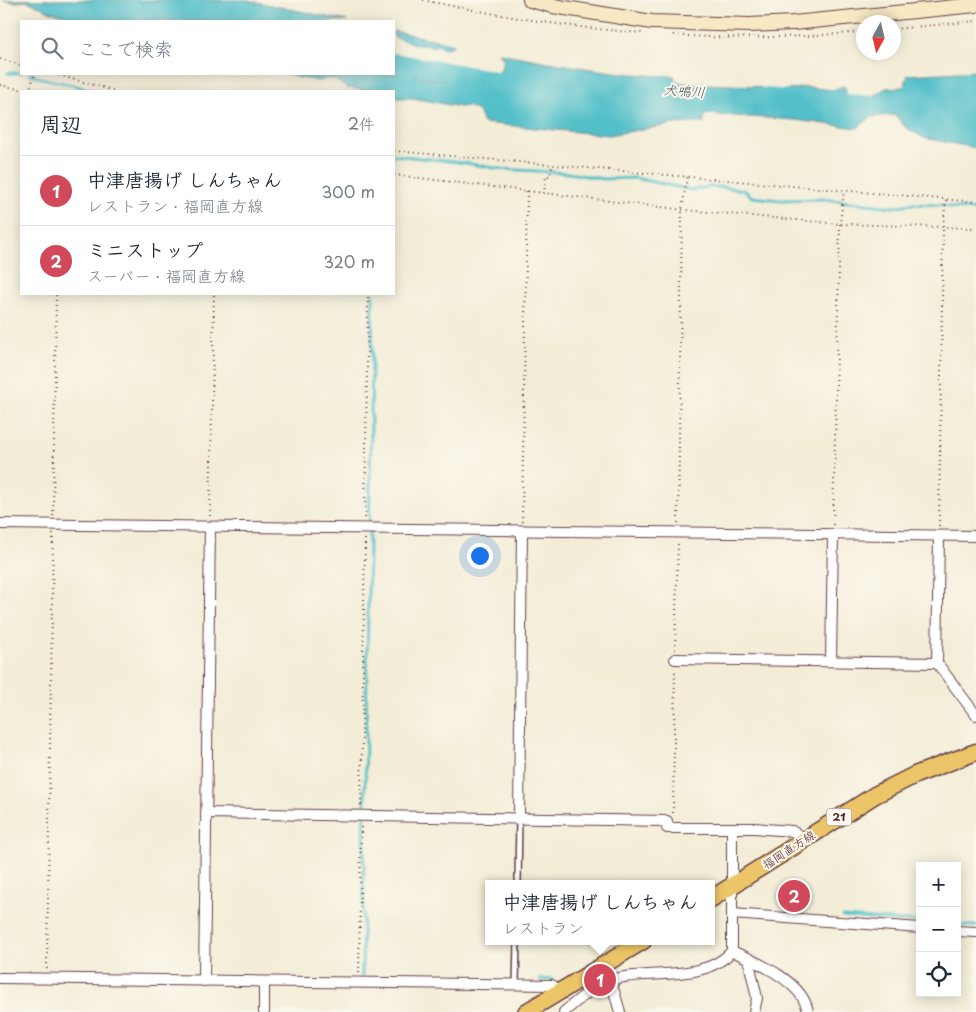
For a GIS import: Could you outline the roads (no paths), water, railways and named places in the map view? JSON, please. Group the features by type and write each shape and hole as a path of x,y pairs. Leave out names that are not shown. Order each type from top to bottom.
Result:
{"main road":[{"name":"福岡直方線","path":"715,897 875,795 915,775 976,752"},
{"path":"526,1012 636,945"}],"street":[{"path":"530,0 553,6 652,22 749,25 793,24 976,5"},
{"path":"0,524 976,536"},
{"path":"204,981 210,527"},
{"path":"519,818 522,531"},
{"path":"831,661 833,534"},
{"path":"939,536 937,663 976,715"},
{"path":"675,659 937,663"},
{"path":"206,813 670,821 667,828 754,828 792,831 805,839"},
{"path":"564,1012 580,997 618,978 687,972 708,967 726,957 732,951 732,829"},
{"path":"732,914 916,928"},
{"path":"961,931 976,932"},
{"path":"732,951 778,975 801,994 807,1005 808,1012"},
{"path":"748,958 757,998 754,1012"},
{"path":"0,978 552,984 560,992"},
{"path":"611,981 620,1012"},
{"path":"264,982 264,1012"}],"lane":[{"path":"518,880 519,818"},
{"path":"516,984 517,945"}],"water":[{"path":"3,0 247,0 342,20 80,20 49,11 27,1"},
{"path":"395,31 455,44 446,48 437,45 433,47 418,45 395,37"},
{"path":"499,53 564,65 630,74 674,76 675,81 682,83 755,86 774,92 806,87 833,90 843,86 846,88 846,93 818,96 789,96 786,101 841,108 869,99 886,88 904,87 908,75 976,71 976,148 924,138 905,127 896,116 892,115 871,117 857,128 795,120 707,114 704,117 704,123 675,124 609,135 483,123 478,111 467,106 460,107 413,98 395,98 395,90 347,88 334,79 327,78 320,81 292,75 395,75 395,66 398,66 422,77 450,79 480,71 494,74 499,73 504,60"}],"waterway":[{"name":"犬鳴川","path":"395,62 492,79"},
{"path":"8,73 20,73"},
{"path":"33,75 91,90"},
{"name":"犬鳴川","path":"765,97 876,105"},
{"path":"395,155 501,169 569,173 603,179 635,178 692,190 724,187 744,190 752,197 780,200 823,199 893,207 911,204 942,205 976,210"},
{"path":"362,981 373,295"},
{"path":"737,909 779,913"},
{"path":"843,917 916,922"},
{"path":"961,925 976,926"},
{"path":"540,980 552,979"}],"place":[{"name":"ミニストップ","path":"794,896"},
{"name":"中津唐揚げ しんちゃん","path":"600,980"}]}
